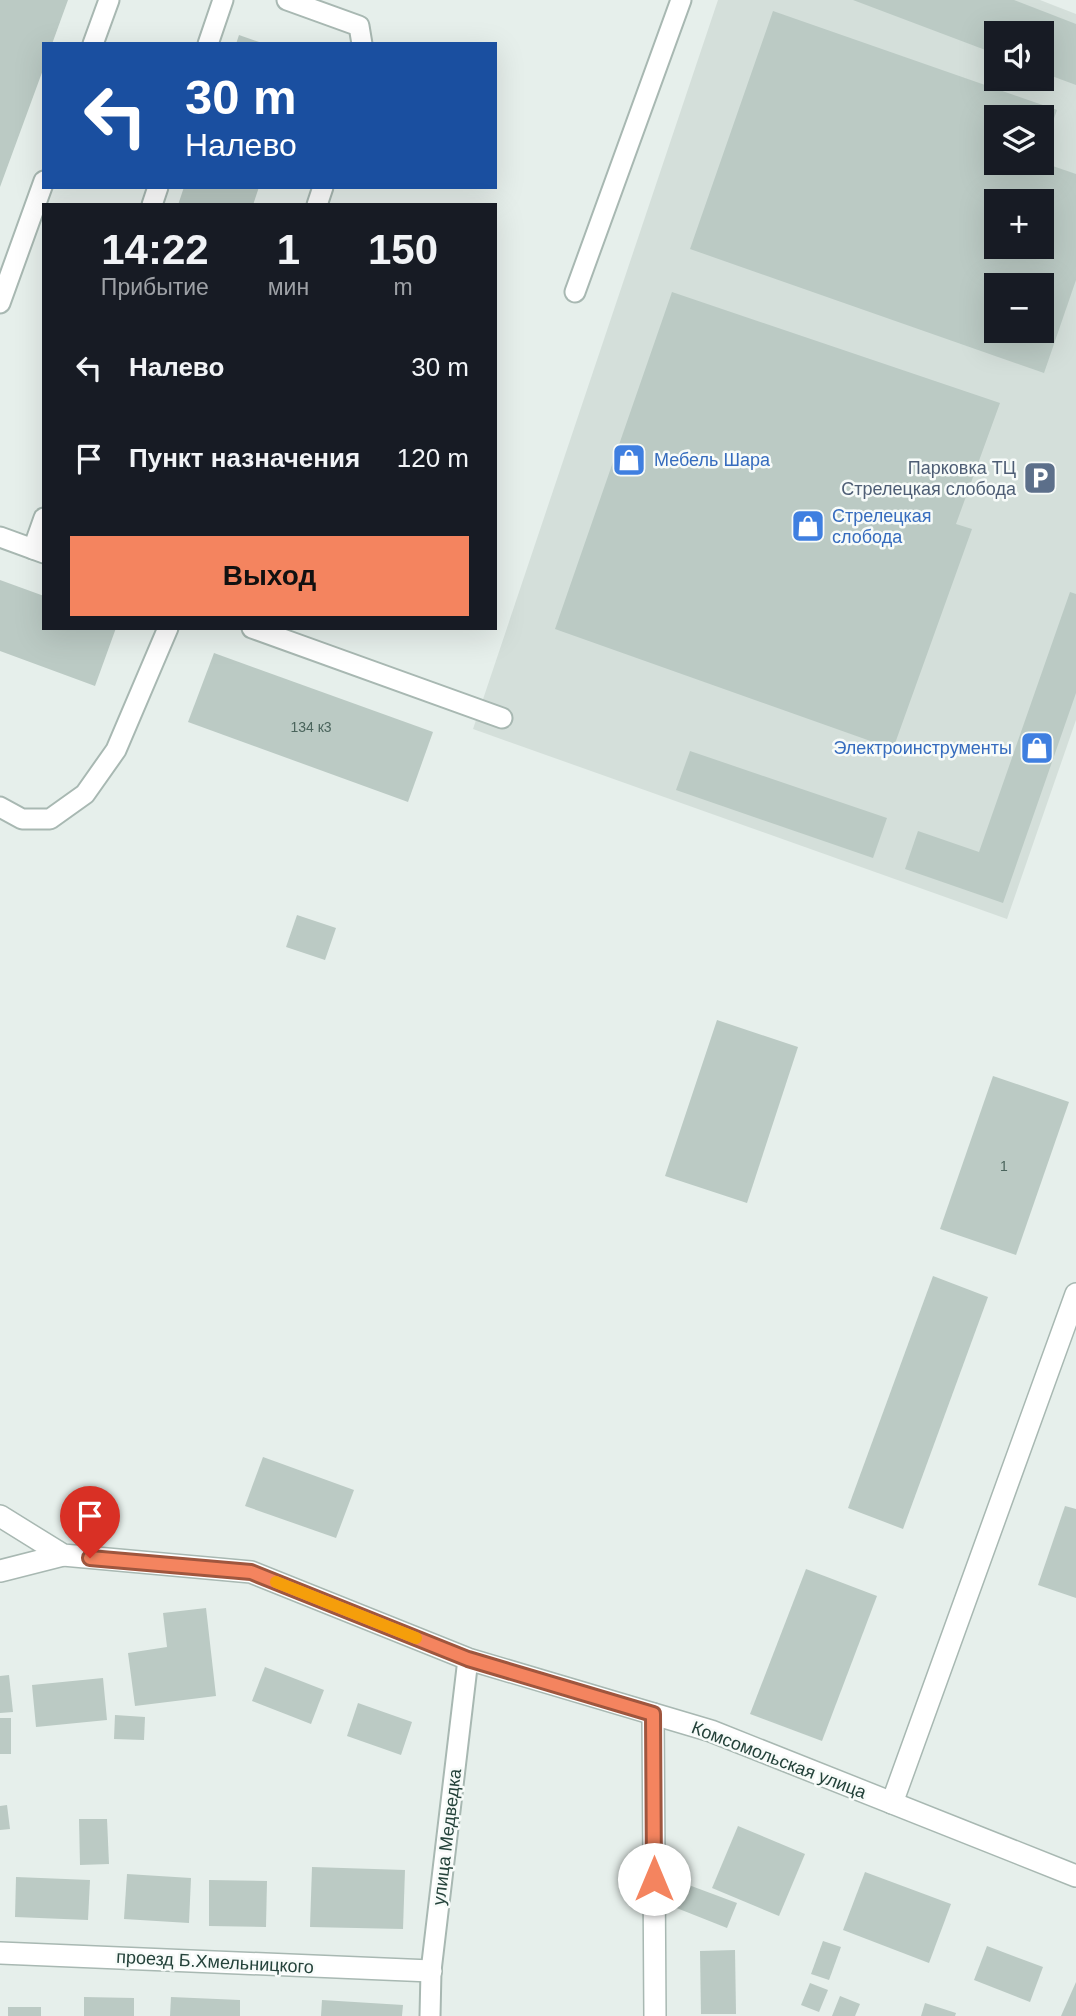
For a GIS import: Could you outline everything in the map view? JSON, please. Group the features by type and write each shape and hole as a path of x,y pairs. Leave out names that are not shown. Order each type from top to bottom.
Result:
{"street":[{"path":"892,1803 1076,1294"},
{"name":"Комсомольская улица","path":"0,1516 63,1555 251,1572 468,1659 711,1731 1076,1876"},
{"path":"0,1572 63,1555"},
{"path":"653,1714 655,2016"},
{"name":"проезд Б.Хмельницкого","path":"0,1953 430,1972"}],"lane":[{"path":"94,42 108,0"},
{"path":"209,42 223,0"},
{"path":"287,0 359,26 362,42"},
{"path":"575,292 681,0"},
{"path":"0,303 42,187"},
{"path":"0,537 38,551 42,529"},
{"path":"0,807 22,819 50,818 85,794 116,750 167,630"},
{"path":"257,630 502,718"},
{"name":"улица Медведка","path":"430,2016 430,1972 468,1659"}],"shaded area":[{"name":"Стрелецкая слобода","path":"718,0 1040,0 1076,14 1076,720 1007,919 473,729"}],"building":[{"path":"0,0 68,0 53,42 42,42 42,72 0,187"},
{"path":"853,0 1014,0 1076,24 1076,85 1054,77 1054,21 984,21 984,49"},
{"path":"773,11 984,85 984,91 1002,91 1043,105 984,105 984,175 1054,175 1054,166 1076,174 1076,280 1044,373 690,249"},
{"path":"239,35 259,42 237,42"},
{"path":"183,189 258,189 254,203 179,203"},
{"path":"672,292 1000,403 956,524 972,529 893,749 555,629"},
{"path":"0,580 42,595 42,630 115,630 95,686 0,651"},
{"path":"1070,592 1076,594 1076,693 1003,903 905,869 918,831 979,852"},
{"path":"214,653 433,732 408,802 188,722"},
{"path":"690,751 887,818 873,858 676,790"},
{"path":"297,915 336,928 325,960 286,947"},
{"path":"717,1020 798,1047 747,1203 665,1176"},
{"path":"993,1076 1069,1102 1016,1255 940,1229"},
{"path":"933,1276 988,1297 903,1529 848,1508"},
{"path":"263,1457 354,1490 336,1538 245,1506"},
{"path":"1065,1506 1076,1509 1076,1598 1038,1585"},
{"path":"806,1569 877,1596 822,1741 750,1714"},
{"path":"206,1608 216,1696 135,1706 128,1653 167,1647 163,1613"},
{"path":"265,1667 324,1690 311,1724 252,1701"},
{"path":"9,1675 13,1712 0,1713 0,1676"},
{"path":"103,1678 107,1720 36,1727 32,1685"},
{"path":"358,1703 412,1722 401,1755 347,1736"},
{"path":"115,1715 145,1717 144,1740 114,1739"},
{"path":"0,1718 11,1718 11,1754 0,1754"},
{"path":"7,1805 10,1829 0,1830 0,1806"},
{"path":"79,1819 107,1819 109,1864 80,1865"},
{"path":"738,1826 805,1854 779,1916 712,1888"},
{"path":"312,1867 405,1870 403,1929 310,1927"},
{"path":"865,1872 951,1904 929,1963 843,1930"},
{"path":"127,1874 191,1878 189,1923 124,1919"},
{"path":"16,1877 90,1880 88,1920 15,1917"},
{"path":"209,1880 267,1881 266,1927 209,1926"},
{"path":"678,1881 737,1903 727,1928 669,1905"},
{"path":"823,1941 841,1947 829,1980 811,1974"},
{"path":"987,1946 1043,1967 1030,2002 974,1980"},
{"path":"735,1950 736,2014 701,2014 700,1951"},
{"path":"1076,1982 1076,2016 1061,2016"},
{"path":"810,1983 828,1990 819,2012 801,2005"},
{"path":"840,1996 860,2004 855,2016 832,2016"},
{"path":"84,1997 134,1998 134,2016 84,2016"},
{"path":"171,1997 240,2000 240,2016 170,2016"},
{"path":"322,2000 403,2005 402,2016 321,2016"},
{"path":"925,2003 956,2013 955,2016 921,2016"},
{"path":"8,2007 41,2007 41,2016 8,2016"}],"slow traffic":[{"path":"276,1582 416,1638"}],"place":[{"name":"Мебель Шара","path":"629,460"},
{"name":"Парковка ТЦ Стрелецкая слобода","path":"1040,478"},
{"name":"Стрелецкая слобода","path":"808,526"},
{"name":"Электроинструменты","path":"1037,748"}],"route":[{"path":"90,1558 251,1572 468,1659 653,1714 654,1879"}]}
